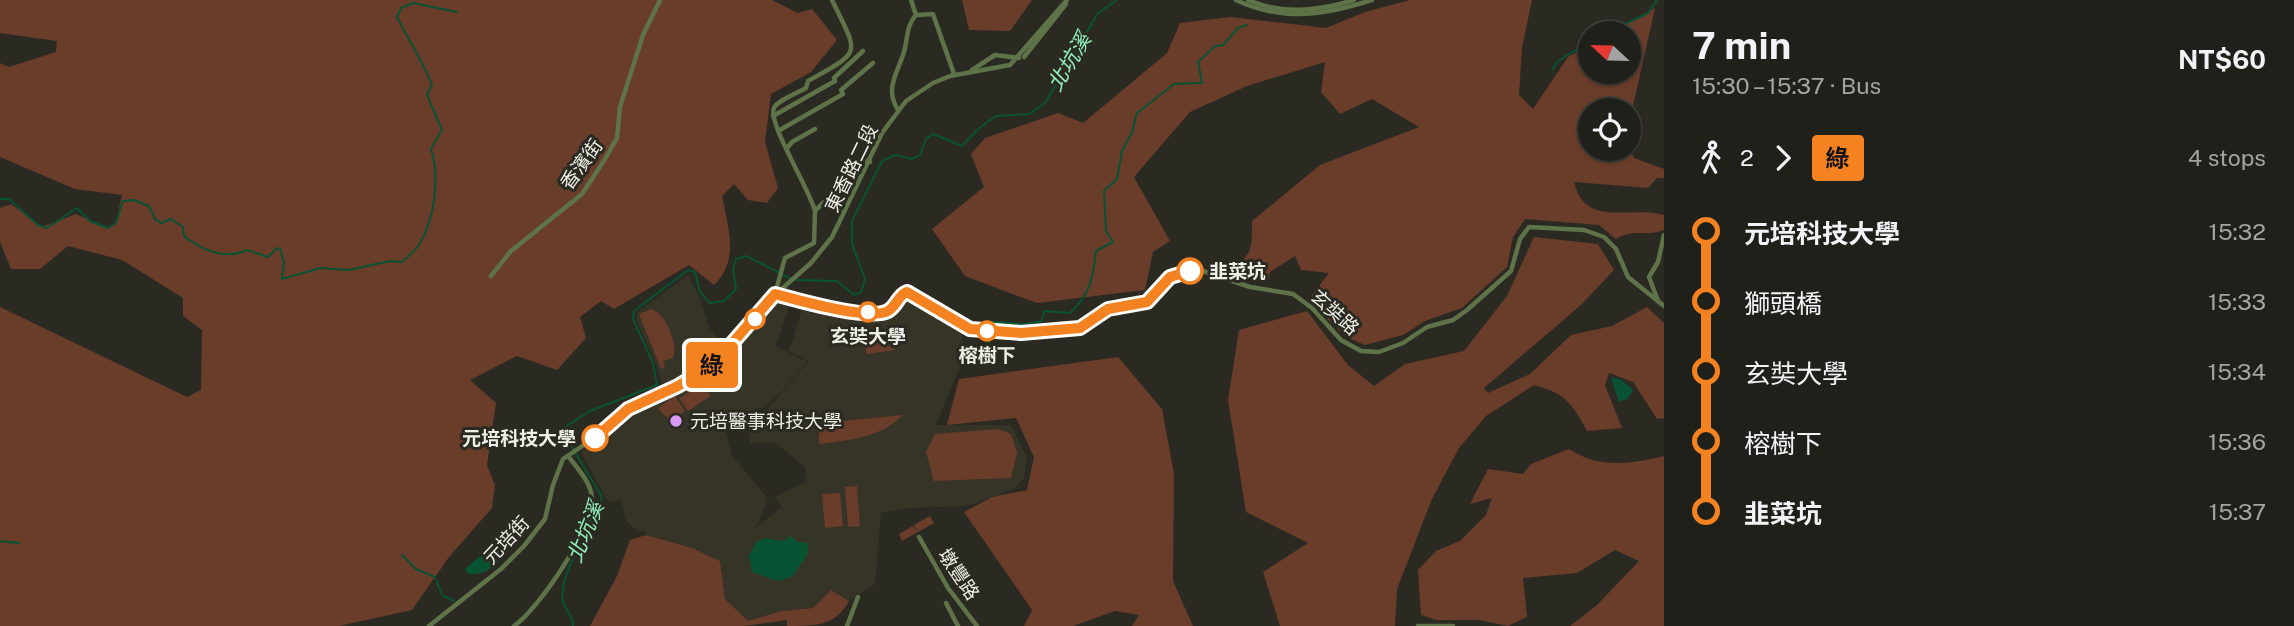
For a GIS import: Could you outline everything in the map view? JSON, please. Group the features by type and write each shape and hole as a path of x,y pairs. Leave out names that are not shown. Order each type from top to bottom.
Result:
{"street":[{"name":"香濱街","path":"491,276 510,251 582,194 605,159 617,138 620,107 643,34 660,0"},
{"path":"514,626 539,604 592,510 590,488 570,454 601,433 628,409 671,390 715,363 775,294 785,257 814,243 815,211 773,117 777,104 806,88 808,81 830,71 853,48 832,0"},
{"path":"912,0 916,15"},
{"path":"898,110 892,81 904,54 910,23 916,15 933,14 954,75 1002,68 1019,58 1068,0"},
{"path":"971,71 1003,71 1018,63 1068,0"},
{"path":"1236,0 1302,11 1354,0"},
{"path":"1250,3 1273,14 1303,16 1327,13 1372,0"},
{"path":"773,117 835,80 863,51"},
{"path":"971,71 995,55 1019,58"},
{"path":"841,90 873,62"},
{"path":"778,131 842,94 830,71"},
{"name":"東香路二段","path":"775,294 811,263 832,237 882,133 898,110 921,90 954,75"},
{"path":"788,148 792,142 815,129"},
{"path":"815,211 861,158 870,162"},
{"name":"玄奘路","path":"775,294 836,310 882,313 892,308 907,292 970,329 991,332 1080,328 1108,309 1147,302 1175,274 1203,271 1250,287 1293,294 1312,308 1341,340 1361,351 1379,352 1404,343 1427,327 1453,320 1467,310 1511,271 1520,239 1529,227 1584,230 1604,237 1616,249 1628,277 1664,306"},
{"path":"1659,302 1649,277 1658,262 1664,235"},
{"name":"元培街","path":"429,626 501,569 524,546 545,519 559,465 570,454"},
{"name":"墩豐路","path":"919,537 948,588 976,626"},
{"path":"847,626 858,597"},
{"name":"墩豐路","path":"946,603 958,626"},
{"path":"1418,626 1453,626"}],"shaded area":[{"path":"0,0 772,0 798,13 812,9 837,40 811,72 771,94 765,142 778,188 767,203 748,200 734,184 722,196 729,231 730,254 722,275 714,285 689,265 614,309 601,301 580,317 586,338 557,370 517,356 470,380 496,403 487,465 495,485 492,508 449,557 412,610 339,626 0,626 0,307 187,397 201,390 202,330 183,316 183,298 122,260 68,246 40,269 11,269 0,242 0,208 11,204 42,227 76,214 107,228 116,223 122,195 75,189 0,157 0,63 9,67 56,52 57,41 0,33"},
{"path":"962,0 1032,0 1010,31 969,30"},
{"path":"1410,0 1532,0 1522,48 1519,95 1533,109 1568,57 1578,51 1578,84 1638,84 1635,98 1578,98 1578,161 1641,161 1664,169 1664,178 1657,178 1648,188 1574,182 1580,197 1588,206 1611,212 1664,215 1664,230 1628,234 1616,239 1599,225 1525,219 1513,237 1507,267 1462,308 1425,321 1403,335 1365,345 1346,337 1308,300 1329,273 1301,270 1295,256 1270,272 1268,280 1250,280 1228,271 1247,256 1252,238 1252,221 1320,165 1419,127 1372,99 1340,114 1321,92 1325,62 1247,86 1190,112 1134,177 1170,241 1153,252 1145,290 1037,303 965,276 932,229 984,187 971,154 985,138 1058,113 1083,123 1167,53 1180,23 1230,17 1326,28 1365,12"},
{"path":"1655,8 1642,66 1642,21 1632,21"},
{"path":"1534,237 1598,244 1614,270 1581,305 1484,388 1488,393 1530,374 1571,335 1612,326 1647,307 1664,323 1664,418 1657,419 1633,382 1609,373 1605,385 1622,428 1587,431 1567,400 1534,385 1486,416 1459,448 1432,499 1397,589 1395,626 1280,626 1263,572 1308,543 1246,512 1228,400 1239,330 1307,311 1348,365 1374,386 1405,364 1464,351 1507,296"},
{"name":"元培醫事科技大學","path":"688,275 701,300 709,328 724,346 693,370 663,387 636,319 637,312"},
{"name":"玄奘大學","path":"910,296 962,329 962,361 936,425 1011,425 1027,458 1024,479 1013,489 968,506 909,508 881,513 875,584 849,601 831,590 813,608 781,611 748,621 725,599 720,561 692,548 646,535 646,530 638,532 626,521 621,499 608,502 581,452 625,414 661,398 713,366 774,297 791,301 776,346 807,362 763,408 744,412 725,428 732,456 767,497 762,516 754,529 782,507 774,497 806,482 805,467 774,442 750,443 749,424 753,414 764,413 809,361 789,351 802,310 884,317"},
{"path":"651,309 666,322 674,345 673,358 663,361 665,367 661,369 639,314"},
{"path":"865,334 868,334 896,350 866,354"},
{"path":"1118,357 1162,409 1174,474 1173,581 1193,626 1132,626 1139,615 1115,611 1073,626 1024,626 1032,610 964,512 992,497 1027,490 1034,457 1016,418 947,425 959,379"},
{"path":"1611,378 1620,379 1633,390 1627,399 1619,402"},
{"path":"703,385 711,396 688,411 679,398"},
{"path":"675,396 685,411 670,421 658,408"},
{"path":"902,415 885,429 875,433 819,444 819,431 833,422"},
{"path":"999,429 1011,434 1017,452 1011,478 934,481 926,452 935,434"},
{"path":"1569,449 1592,460 1615,463 1664,456 1664,626 1570,626 1597,605 1639,561 1615,550 1577,573 1523,578 1527,617 1508,626 1480,620 1436,620 1421,615 1418,570 1436,551 1460,541 1486,515 1492,498 1470,504 1488,469 1523,474 1531,464"},
{"path":"857,486 860,526 848,527 845,487"},
{"path":"840,493 843,526 825,528 822,494"},
{"path":"930,516 934,523 902,541 899,534 913,526 917,532 914,525"},
{"path":"505,534 511,542 499,561 489,570 468,574 465,569"},
{"path":"646,535 692,548 720,561 725,599 748,621 781,611 813,608 831,590 849,601 831,620 807,626 787,626 787,620 744,626 590,626 617,576 630,540"},
{"path":"790,536 798,542 808,543 808,554 792,577 778,581 752,572 749,556 756,542 765,538 784,541"}],"waterway":[{"name":"北坑溪","path":"573,626 563,601 565,578 602,497 565,436 565,427 590,411 657,385 653,363 633,319 634,311 688,270 695,272 700,292 710,303 724,301 736,289 733,269 736,259 746,256 794,280 837,281 854,295 861,292 865,279 852,244 852,221 882,161 895,155 912,159 920,155 926,139 933,134 962,146 978,129 996,116 1029,114 1045,103 1098,13 1117,0"},
{"path":"1632,21 1648,13 1657,0"},
{"path":"0,199 9,199 38,225 47,228 77,208 90,221 108,228 116,223 123,201 134,200 149,206 155,219 161,223 171,219 183,227 184,236 198,246 214,252 230,254 247,250 268,257 277,248 280,249 284,262 282,279 320,268 349,270 390,261 402,262 424,236 432,211 435,172 431,149 442,130 427,95 432,85 397,17 401,8 413,3 457,12"},
{"name":"韭菜坑","path":"992,328 993,322 1025,324 1042,321 1044,311 1070,313 1077,306 1089,285 1096,251 1113,242 1106,231 1104,191 1117,179 1122,151 1132,132 1137,113 1174,84 1202,83 1198,62 1215,46 1223,45 1238,28 1247,25"},
{"path":"1552,70 1558,61 1578,49"},
{"name":"韭菜坑","path":"966,355 984,354 991,333"},
{"path":"0,541 19,543"},
{"path":"402,555 416,569 435,577 442,595 454,601"}],"bus line":[{"name":"綠","path":"595,438 628,409 686,382 715,363 775,294 813,306 882,313 892,308 901,294 907,292 970,329 1021,333 1080,328 1108,309 1147,302 1170,277 1190,271"}],"place":[{"name":"韭菜坑","path":"1190,271"},
{"name":"玄奘大學","path":"868,312"},
{"name":"榕樹下","path":"987,331"},
{"name":"元培醫事科技大學","path":"676,421"},
{"name":"元培科技大學","path":"595,438"}]}
